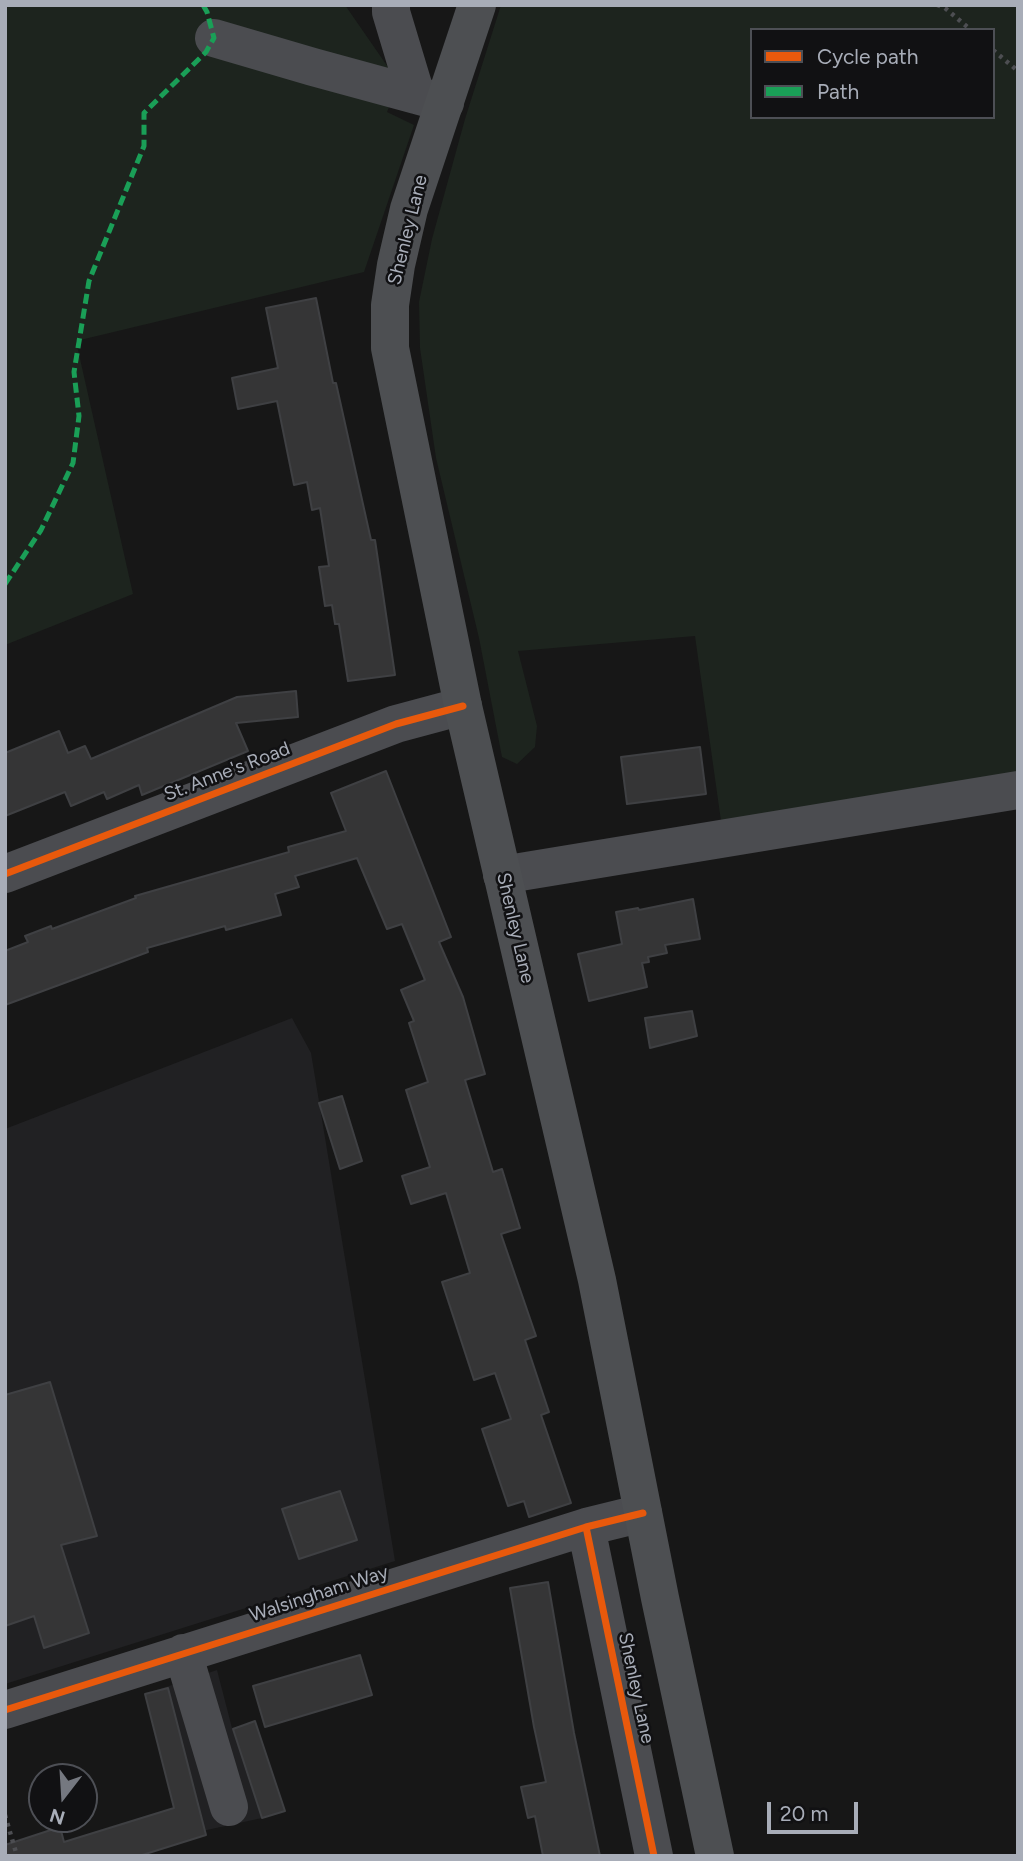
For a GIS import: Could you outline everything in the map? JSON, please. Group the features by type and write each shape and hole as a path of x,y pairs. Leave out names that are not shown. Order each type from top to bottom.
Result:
{"main road":[{"name":"Shenley Lane","path":"477,5 430,99 396,265 390,304 390,348 463,706 597,1280 715,1856"}],"street":[{"path":"391,5 391,12 430,99"},
{"path":"214,38 430,99"},
{"name":"St. Anne's Road","path":"5,874 396,724 463,706"},
{"path":"502,875 1018,790"},
{"name":"Walsingham Way","path":"5,1710 586,1527 643,1513"},
{"name":"Shenley Lane","path":"586,1527 654,1856"},
{"path":"183,1653 229,1807"}],"path":[{"path":"937,5 945,8 969,28"},
{"path":"995,52 1018,71"},
{"path":"5,1815 17,1856"}],"shaded area":[{"path":"5,5 345,5 399,83 387,112 414,125 364,272 76,341 133,594 5,645"},
{"path":"501,5 1018,5 1018,775 721,821 695,636 518,651 537,726 535,747 517,764 502,757 479,638 436,458 420,348 419,302 432,239 465,119"},
{"path":"292,1018 311,1053 395,1561 5,1684 5,1129"},
{"path":"217,1670 232,1728 255,1721 285,1811 184,1835 145,1694"}],"building":[{"path":"316,298 333,383 336,383 371,540 375,540 395,675 348,681 339,624 335,624 332,605 325,606 319,567 329,566 320,508 312,510 307,482 294,485 277,401 238,409 232,378 278,368 266,308"},
{"path":"296,691 298,717 236,723 248,751 142,795 139,785 107,799 104,792 71,806 65,792 5,816 5,753 59,731 68,753 85,746 91,759 237,697"},
{"path":"700,747 706,794 627,804 621,757"},
{"path":"386,771 451,937 439,942 463,997 485,1074 465,1080 493,1172 502,1169 520,1228 501,1234 536,1336 525,1340 549,1412 541,1415 571,1503 529,1517 524,1501 508,1506 482,1429 511,1419 495,1373 474,1380 442,1282 470,1273 446,1193 411,1204 402,1176 430,1167 406,1090 428,1082 409,1023 414,1021 401,990 425,980 402,924 387,929 357,858 295,876 299,887 275,894 281,915 226,930 225,926 147,948 148,952 5,1005 5,951 28,942 25,936 51,926 52,929 136,898 135,896 289,852 288,847 346,831 331,793"},
{"path":"693,899 700,939 665,945 667,953 648,957 649,962 642,963 647,987 589,1001 578,954 622,944 616,912"},
{"path":"692,1011 697,1036 650,1048 645,1018"},
{"path":"342,1096 362,1161 340,1169 319,1103"},
{"path":"50,1382 97,1536 61,1545 89,1633 44,1648 34,1616 5,1626 5,1395"},
{"path":"340,1491 357,1540 299,1559 282,1509"},
{"path":"548,1582 574,1733 600,1856 543,1856 535,1816 528,1818 521,1787 546,1782 510,1588"},
{"path":"360,1655 372,1695 265,1727 253,1686"},
{"path":"168,1688 206,1835 139,1856 5,1856 5,1845 42,1833 62,1833 64,1842 174,1808 145,1694"},
{"path":"255,1721 285,1811 262,1818 233,1729"}],"marked path":[{"path":"5,584 41,530 73,463 79,416 74,372 89,281 144,146 144,113 206,52 214,38 203,5"}],"cycle path":[{"path":"5,874 396,724 463,706"},
{"path":"5,1710 586,1527 643,1513"},
{"path":"586,1527 654,1856"}]}
